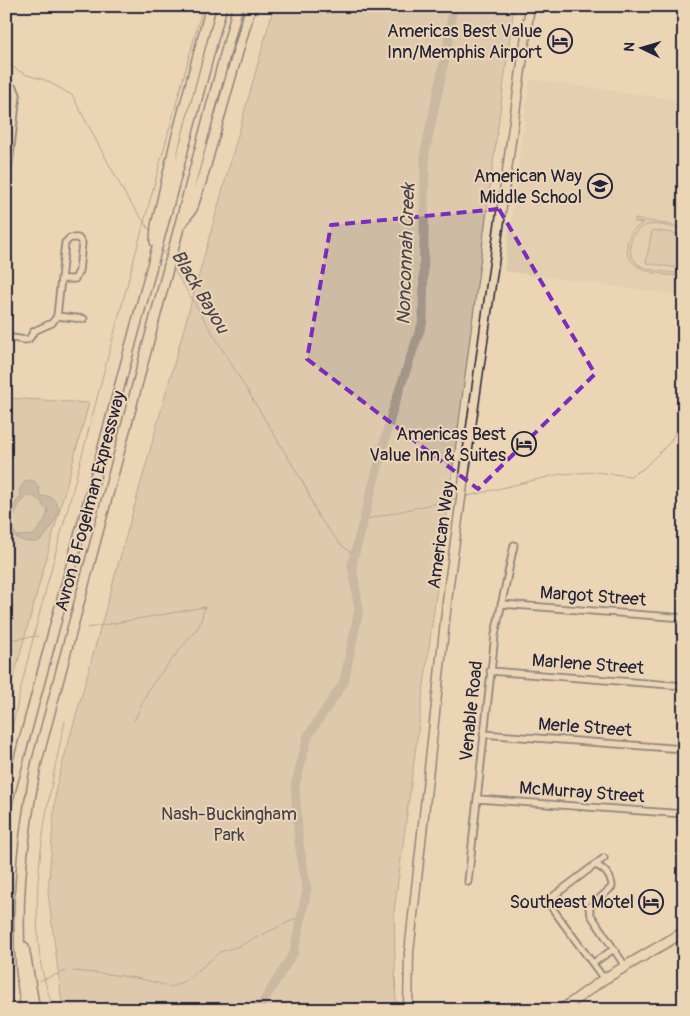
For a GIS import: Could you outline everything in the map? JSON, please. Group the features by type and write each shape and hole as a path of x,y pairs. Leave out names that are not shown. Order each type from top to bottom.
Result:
{"highway":[{"path":"162,215 177,132 211,6"},
{"path":"162,215 222,6"},
{"name":"Avron B Fogelman Expressway","path":"26,1010 20,964 21,885 24,836 37,761 238,6"},
{"path":"178,232 192,208 202,179 251,6"},
{"name":"Avron B Fogelman Expressway","path":"6,807 153,262 156,226 162,215"},
{"path":"561,1010 604,979 684,932"},
{"path":"20,935 35,1010"}],"main road":[{"name":"American Way","path":"408,1010 410,953 443,635 530,6"}],"street":[{"path":"6,85 12,86 16,90 6,189"},
{"path":"6,338 29,339 34,331 52,322 57,316 61,279 66,243 70,238 78,238 82,243 78,274 73,279 61,279"},
{"path":"57,316 84,319"},
{"name":"Venable Road","path":"468,882 490,671 501,604 514,545"},
{"name":"Margot Street","path":"501,604 684,618"},
{"name":"Marlene Street","path":"490,671 684,686"},
{"name":"Merle Street","path":"483,734 684,750"},
{"name":"McMurray Street","path":"478,800 684,814"},
{"path":"604,858 545,902 604,979"},
{"path":"595,865 603,869 612,882 612,887 609,892 588,908 625,966"},
{"path":"593,963 614,949"}],"highlighted area":[{"path":"499,209 595,374 478,489 307,359 331,225"}],"shaded area":[{"name":"American Way Middle School","path":"530,79 684,101 684,296 504,271"},
{"path":"31,480 36,483 41,497 51,497 57,504 59,511 48,532 42,539 36,542 17,538 10,528 11,514 21,496 19,490 25,481","holes":["33,496 42,502 42,505 48,510 42,524 33,535 18,536 12,528 12,522 22,501 25,497"]}],"green space":[{"name":"Nash-Buckingham Park","path":"274,6 514,6 394,912 396,1010 63,1010 48,893 56,787"},
{"path":"635,219 684,227 684,230 657,225 642,227 633,237 630,249 635,261 641,266 656,271 684,274 684,277 647,271 638,267 632,261 628,254 628,240 632,232 643,223 635,222"},
{"path":"652,230 684,235 684,269 646,263"},
{"path":"10,398 89,403 6,705 6,432"}],"waterway":[{"path":"6,758 38,618 203,6"},
{"name":"Nonconnah Creek","path":"258,1010 294,952 307,889 299,844 295,786 308,736 344,682 359,610 352,564 393,409 423,321 425,152 448,44 453,6"},
{"name":"Black Bayou","path":"6,64 27,75 45,80 72,95 126,196 151,232"},
{"name":"Black Bayou","path":"161,248 167,258"},
{"name":"Black Bayou","path":"173,268 305,486 318,516 339,543 354,555"},
{"path":"464,497 560,474 595,472 630,476 643,469 669,443 684,418"},
{"path":"363,520 458,498"},
{"path":"87,628 205,607 199,626 149,688 134,721"},
{"path":"6,640 38,636"},
{"path":"53,1010 40,958 37,898 42,839 65,721"},
{"path":"73,971 111,974 171,987 187,980 220,952 239,946 301,916"},
{"path":"39,981 66,971"}],"place":[{"name":"Americas Best Value Inn/Memphis Airport","path":"560,41"},
{"name":"American Way Middle School","path":"600,186"},
{"name":"Americas Best Value Inn & Suites","path":"524,444"},
{"name":"Southeast Motel","path":"651,902"}]}
